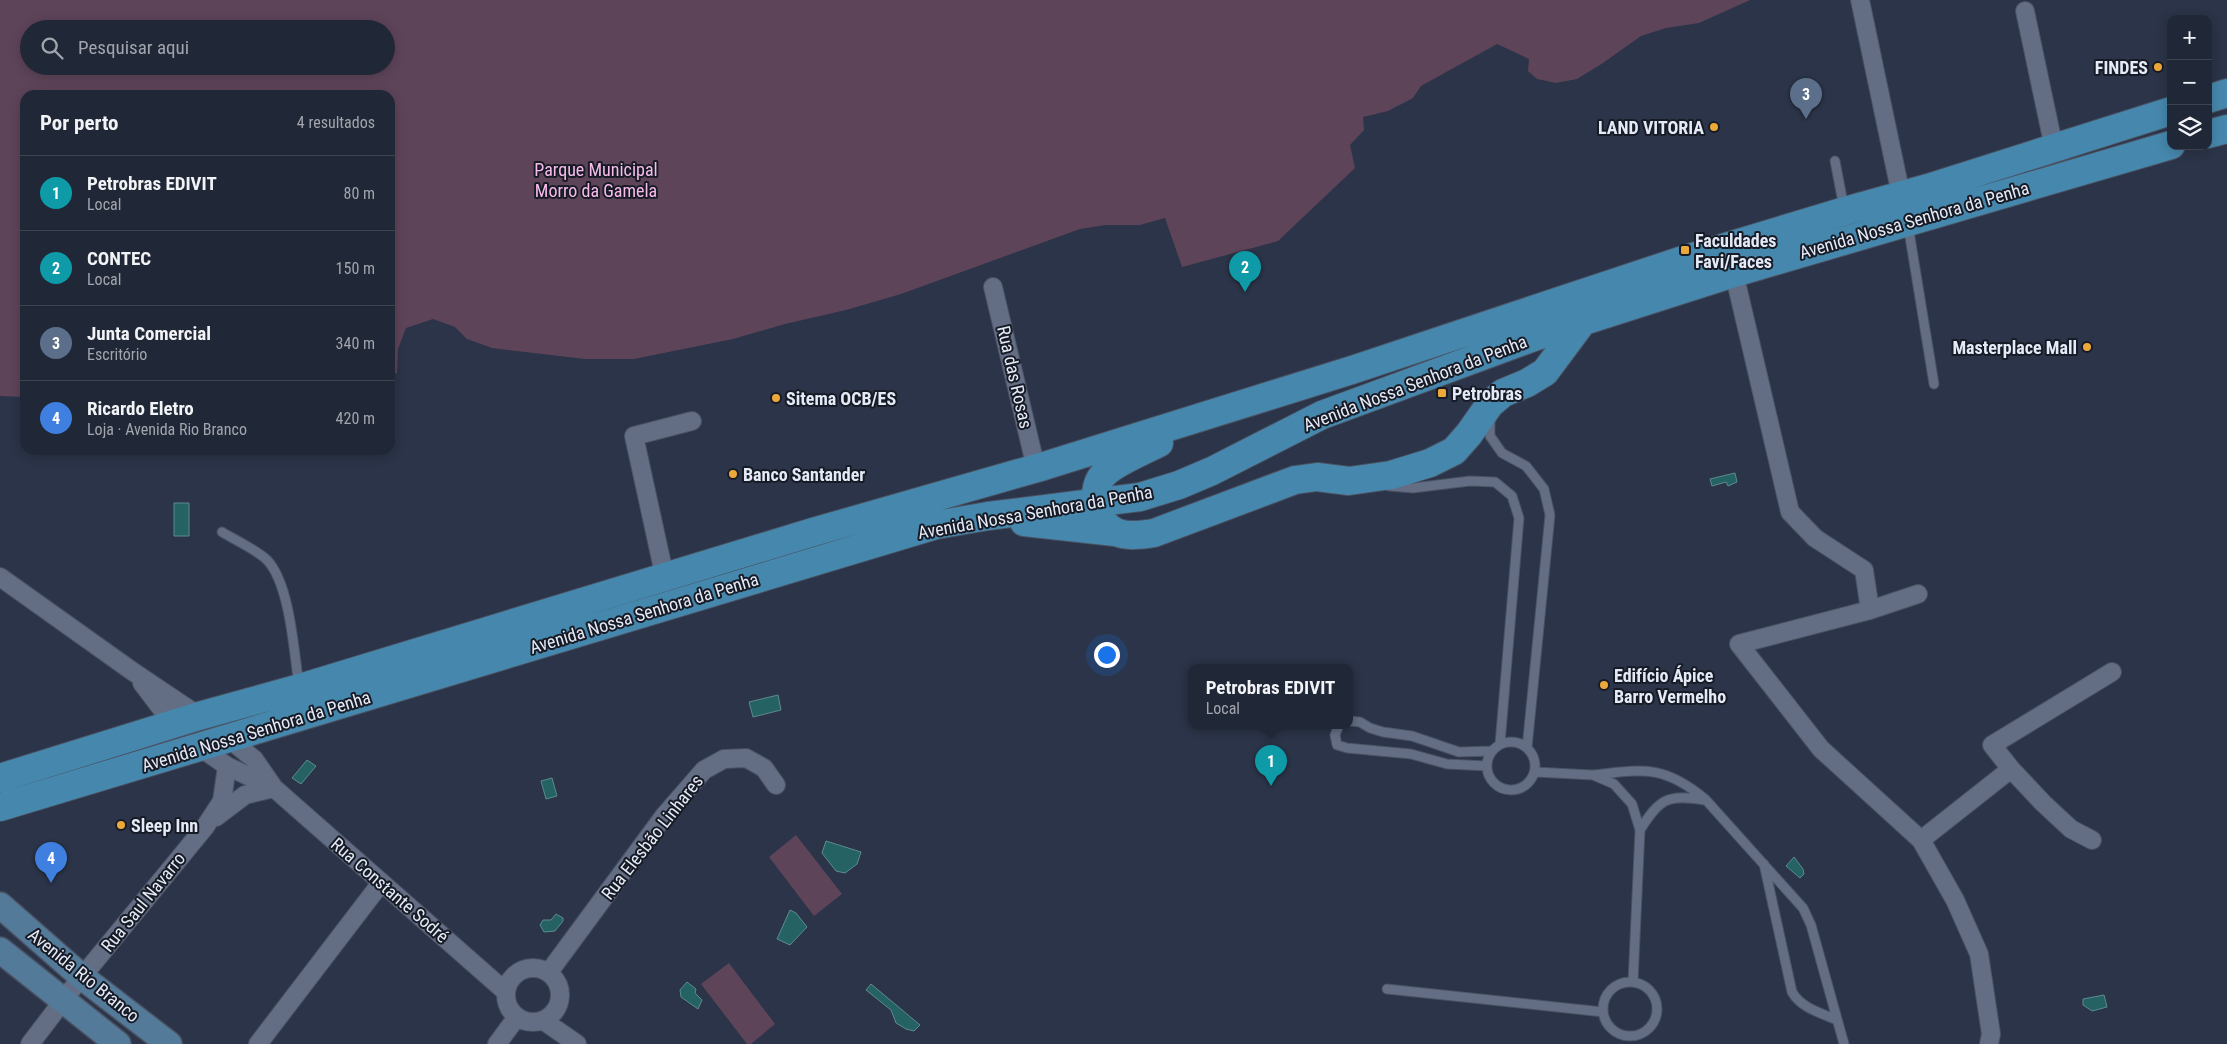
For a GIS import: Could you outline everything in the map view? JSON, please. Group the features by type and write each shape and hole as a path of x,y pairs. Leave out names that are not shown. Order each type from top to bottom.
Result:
{"main road":[{"name":"Avenida Nossa Senhora da Penha","path":"0,778 172,724 300,688 813,532 1036,468 1508,319 1686,259 1845,210 1901,195 2167,112"},
{"path":"2212,133 2227,129"},
{"name":"Avenida Nossa Senhora da Penha","path":"0,807 936,525 988,516 1140,497 1179,485 1212,471 1322,415 1534,337 1734,273 2167,146"},
{"path":"1508,319 1524,324 1534,337 1539,359 1538,370 1527,383"},
{"path":"988,516 1045,526 1134,535 1154,533 1295,480 1317,477 1349,482 1391,475 1430,463 1454,451 1469,434 1490,404 1503,393 1527,383 1545,372 1582,321"},
{"path":"1115,532 1102,519 1095,504 1098,484 1105,472 1220,411"},
{"path":"199,716 229,739"},
{"path":"172,724 201,748"}],"street":[{"path":"1860,0 1901,195"},
{"path":"2025,11 2054,148"},
{"path":"1734,273 1790,512 1815,538 1864,570 1870,610"},
{"name":"Rua das Rosas","path":"993,287 1036,468"},
{"path":"665,578 634,436 692,421"},
{"path":"0,577 199,716"},
{"path":"1918,594 1870,610 1738,644 1822,749 1921,840 1955,900 1979,954 1991,1034 1989,1044"},
{"path":"132,671 172,724"},
{"path":"2092,840 2071,829 2011,769 1992,745 2112,672"},
{"name":"Rua Constante Sodré","path":"229,739 254,759 274,788 506,992"},
{"name":"Rua Constante Sodré","path":"201,748 227,766 274,788"},
{"name":"Rua Elesbão Linhares","path":"548,972 664,816 704,770 724,759 746,758 764,768 776,785"},
{"name":"Rua Saul Navarro","path":"30,1044 63,1000 204,827 222,801 227,766"},
{"path":"1921,840 2011,769"},
{"name":"Rua Saul Navarro","path":"204,827 245,795 274,788"},
{"path":"258,1044 382,883"},
{"name":"Avenida Rio Branco","path":"0,905 82,977 169,1044"},
{"name":"Avenida Rio Branco","path":"0,950 118,1044"},
{"path":"528,968 538,968 548,972 558,984 561,998 556,1012 544,1020 535,1023 517,1017 507,1001 506,992 510,981 517,973 528,968"},
{"path":"497,1044 517,1017"},
{"path":"544,1020 577,1044"}],"lane":[{"path":"1836,161 1845,210"},
{"path":"1908,222 1934,384"},
{"path":"1490,404 1490,436 1502,453 1526,466 1544,489 1550,515 1527,748"},
{"path":"1349,482 1413,488 1470,481 1495,482 1512,496 1519,518 1500,744"},
{"path":"222,532 266,559 277,574 284,597 300,688"},
{"path":"1353,721 1360,722 1370,728 1383,732 1412,736 1459,752 1492,751"},
{"path":"1337,729 1335,735 1337,745 1347,748 1411,754 1447,764 1487,766"},
{"path":"1509,741 1519,743 1527,748 1533,755 1536,764 1535,772 1530,782 1521,788 1510,791 1500,788 1492,781 1487,766 1492,751 1500,744 1509,741"},
{"path":"1535,772 1593,775 1637,770 1655,771 1673,777 1688,785 1706,800 1803,908 1811,925 1844,1044"},
{"path":"1593,775 1614,784 1625,794 1632,804 1640,830 1633,982"},
{"path":"1640,830 1653,809 1662,802 1685,796 1706,800"},
{"path":"1764,863 1792,992 1797,1001 1837,1020"},
{"path":"1633,982 1643,985 1651,992 1656,1002 1657,1012 1653,1022 1646,1031 1626,1040 1610,1028 1603,1012 1604,1000 1610,989 1621,983 1633,982"},
{"path":"1387,989 1603,1012"}],"green space":[{"name":"Parque Municipal Morro da Gamela","path":"0,0 1750,0 1699,23 1666,28 1641,36 1577,79 1556,83 1537,79 1528,71 1529,59 1497,44 1421,86 1413,98 1388,111 1363,117 1364,130 1350,145 1355,168 1278,241 1182,267 1165,218 1140,225 1106,225 1080,229 901,294 733,339 634,359 585,359 492,348 467,339 455,327 433,319 406,328 398,349 397,373 395,374 395,90 20,90 20,397 0,396"},
{"path":"796,835 842,894 814,916 769,857"},
{"path":"729,963 775,1024 751,1044 747,1044 701,984"}],"shaded area":[{"path":"1735,473 1737,482 1728,486 1726,482 1712,486 1710,479"},
{"path":"174,503 189,503 189,536 174,536"},
{"path":"778,695 781,710 753,717 749,702"},
{"path":"307,760 316,766 301,784 292,778"},
{"path":"552,778 557,796 546,799 541,781"},
{"path":"826,841 861,852 857,864 845,873 836,871 822,853"},
{"path":"1794,857 1803,869 1804,874 1800,878 1786,866"},
{"path":"790,910 796,913 807,927 790,945 777,939"},
{"path":"556,914 563,918 563,921 555,931 544,932 540,925 543,920 551,920"},
{"path":"687,982 696,989 695,993 702,1000 698,1009 681,997 680,990"},
{"path":"871,984 920,1025 914,1031 896,1023 891,1010 866,990"},
{"path":"2104,995 2107,1007 2092,1011 2083,1005 2083,999"}],"place":[{"name":"FINDES","path":"2158,67"},
{"name":"Junta Comercial","path":"1806,119"},
{"name":"LAND VITORIA","path":"1714,127"},
{"name":"Faculdades Favi/Faces","path":"1685,250"},
{"name":"CONTEC","path":"1245,292"},
{"name":"Masterplace Mall","path":"2087,347"},
{"name":"Petrobras","path":"1442,393"},
{"name":"Sitema OCB/ES","path":"776,398"},
{"name":"Banco Santander","path":"733,474"},
{"name":"Edifício Ápice Barro Vermelho","path":"1604,685"},
{"name":"Petrobras EDIVIT","path":"1271,786"},
{"name":"Sleep Inn","path":"121,825"},
{"name":"Ricardo Eletro","path":"51,883"}]}
